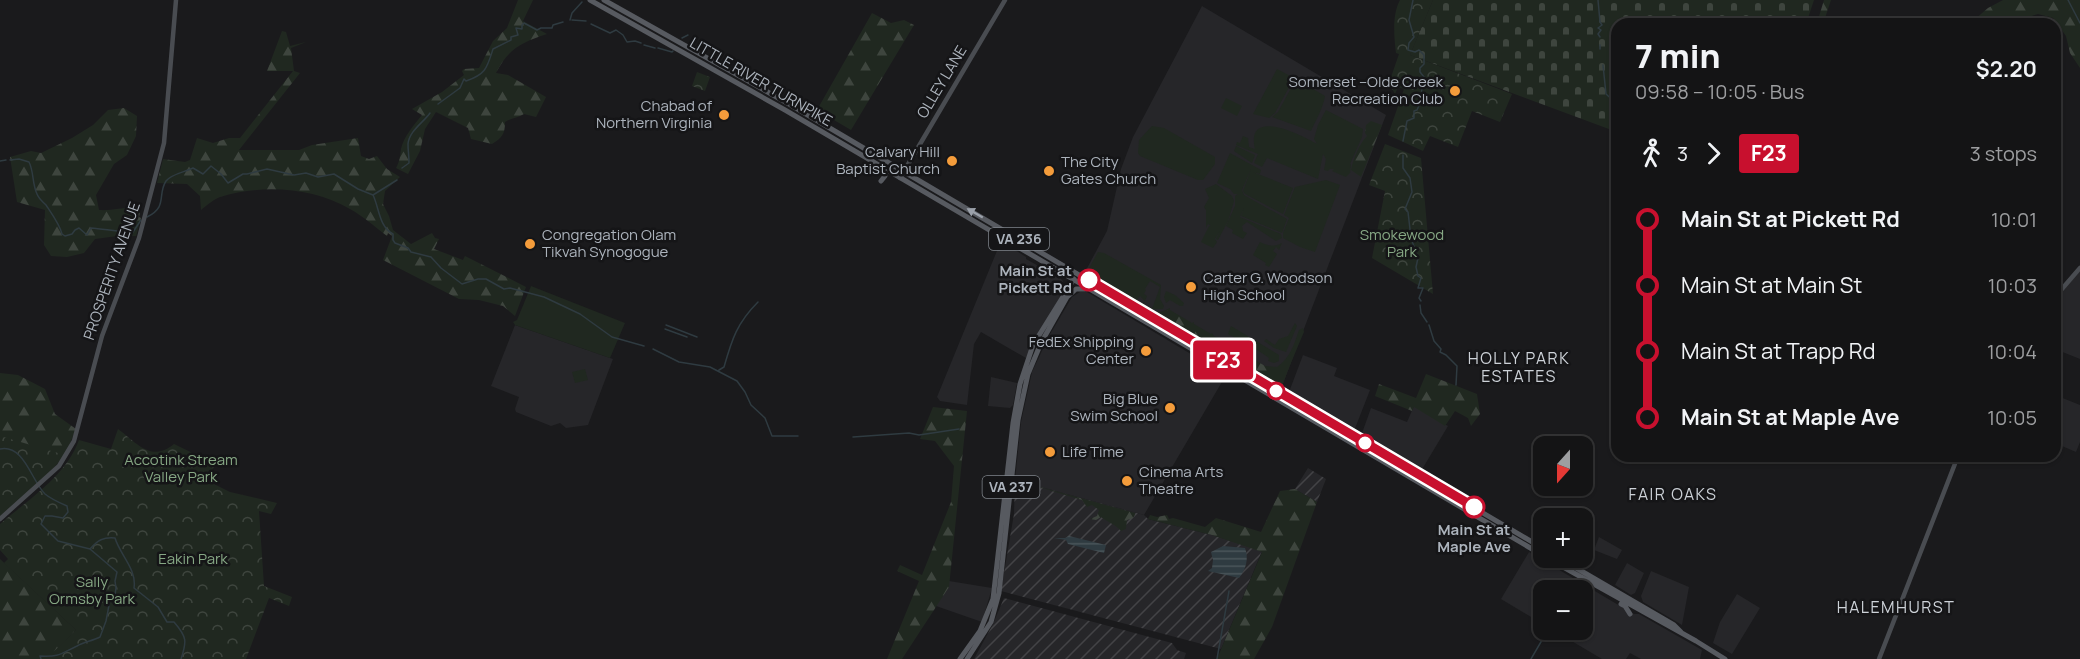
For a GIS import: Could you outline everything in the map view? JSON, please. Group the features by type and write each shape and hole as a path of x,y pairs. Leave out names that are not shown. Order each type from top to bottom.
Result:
{"main road":[{"name":"PROSPERITY AVENUE","path":"0,519 44,481 63,461 74,441 102,336 141,228 164,143 176,0"},
{"name":"LITTLE RIVER TURNPIKE","path":"590,0 772,101 1074,281"},
{"name":"LITTLE RIVER TURNPIKE","path":"604,0 728,68 1079,274"},
{"name":"OLLEY LANE","path":"900,178 1005,0"},
{"path":"881,181 885,176 884,168"},
{"path":"2061,290 2080,268"},
{"name":"VA 237","path":"960,659 980,631 993,599 1012,423 1020,383 1033,345 1079,274"},
{"name":"VA 236","path":"1079,274 1533,542"},
{"name":"VA 237","path":"967,659 991,622 999,593 1018,420 1028,374 1041,343 1074,281"},
{"name":"VA 236","path":"1074,281 1533,550"},
{"path":"1066,298 1078,289 1091,291"},
{"path":"1325,437 1334,434"},
{"path":"1879,659 1956,462"},
{"name":"VA 236","path":"1564,568 1678,633 1682,633"},
{"name":"VA 236","path":"1576,568 1674,625 1682,633 1724,658 1731,659"},
{"path":"1611,596 1625,606 1630,614"}],"shaded area":[{"path":"1202,6 1386,115 1282,386 1278,387 1085,272 1107,231 1121,169 1133,137"},
{"path":"1001,241 1026,259 1060,278 1063,281 1064,291 1026,358 981,332 974,344 967,405 940,401 937,397"},
{"path":"2080,271 2080,359 2061,351 2061,292"},
{"path":"1080,292 1087,292 1226,375 1144,515 1015,480 1021,422 1032,372 1049,336 1072,297"},
{"path":"515,325 613,359 588,425 566,428 560,423 551,426 516,412 519,397 491,386"},
{"path":"1303,355 1337,368 1334,376 1370,390 1354,431 1289,392"},
{"path":"991,377 1017,383 1013,405 1010,408 988,406"},
{"path":"2061,397 2080,405 2080,442 2076,452 2061,446"},
{"path":"1414,406 1448,426 1421,471 1361,436 1371,408 1407,422"},
{"path":"1308,468 1326,479 1317,502 1295,489"},
{"path":"1015,480 1144,515 1148,519 1212,535 1262,551 1221,649 1001,591 1014,514"},
{"path":"1069,536 1106,545 1104,553 1054,538"},
{"path":"1599,537 1622,550 1617,559 1594,550"},
{"path":"1223,546 1245,548 1246,564 1239,578 1208,571 1212,568 1211,552"},
{"path":"1529,552 1533,554 1533,568 1556,568 1576,580 1533,580 1533,618 1501,599"},
{"path":"1627,563 1644,573 1635,593 1631,595 1615,585"},
{"path":"1651,571 1689,587 1682,625 1643,602 1641,596"},
{"path":"949,581 992,588 982,622 936,606"},
{"path":"1593,590 1702,650 1700,659 1641,659 1630,653 1626,659 1602,659 1570,640 1593,640"},
{"path":"1737,594 1760,608 1732,654 1713,643 1720,622"},
{"path":"1004,598 1172,643 1177,650 1186,653 1184,659 974,659"}],"green space":[{"path":"518,0 533,0 523,21 547,34 530,40 511,52 496,73 508,75 546,97 536,117 524,114 505,122 502,135 492,144 471,139 468,128 436,112 425,129 420,151 408,174 396,168 404,140 422,115 412,109 442,92 464,75 462,71 464,69 479,68 493,41 507,28"},
{"path":"1400,0 1433,0 1410,55 1512,94 1500,122 1472,111 1458,147 1430,136 1423,151 1388,135 1404,89 1398,87 1395,94 1389,83 1399,54 1396,53 1394,26"},
{"path":"1433,0 1814,0 1808,18 1611,18 1611,130 1410,55"},
{"path":"1824,0 1831,0 1825,18 1819,18"},
{"path":"2003,0 2080,0 2080,68 2070,53 2066,36 2061,29 2061,18 2038,14 2025,18 1976,18"},
{"path":"872,13 891,23 904,20 914,25 851,130 817,110"},
{"path":"282,31 286,32 290,46 306,42 291,48 294,71 300,73 239,150 299,150 312,145 358,138 361,156 369,159 377,156 387,169 400,177 385,191 383,204 393,230 411,244 432,233 435,238 439,239 434,249 463,260 465,256 526,287 515,316 503,306 479,300 459,299 383,260 392,236 388,233 387,236 350,209 320,196 287,190 253,190 220,197 201,210 200,196 187,184 157,183 163,159 185,162 190,160 197,138 213,143 229,138 240,138 293,71 267,71"},
{"path":"1277,69 1294,78 1275,113 1269,118 1253,114"},
{"path":"697,72 710,77 705,91 692,86"},
{"path":"1296,79 1325,96 1311,131 1272,117 1278,112"},
{"path":"1226,98 1242,106 1237,116 1221,108"},
{"path":"124,108 137,116 136,136 127,155 114,164 96,195 99,210 141,208 136,236 95,239 84,253 67,257 51,256 44,245 45,210 17,202 10,157 31,151 41,153 93,125 108,110"},
{"path":"1326,110 1363,129 1362,137 1350,164 1350,173 1346,177 1332,171 1334,169 1324,170 1326,159 1323,154 1318,179 1267,158 1262,167 1254,163 1258,154 1236,145 1237,142 1240,143 1243,136 1248,138 1249,147 1255,149 1254,136 1258,129 1266,126 1287,130 1317,144 1314,139"},
{"path":"1371,121 1382,125 1361,177 1351,170 1361,143 1367,136 1366,125"},
{"path":"1152,126 1164,128 1215,157 1215,164 1203,180 1140,156 1138,153 1139,140"},
{"name":"Smokewood Park","path":"1385,144 1421,158 1433,294 1372,258 1385,191 1369,185"},
{"path":"1236,146 1255,155 1252,163 1234,151"},
{"path":"1230,153 1261,170 1260,174 1253,172 1293,188 1283,214 1245,194 1243,191 1251,169 1242,190 1244,195 1287,219 1282,233 1241,216 1244,208 1240,217 1281,234 1282,238 1276,241 1247,222 1242,226 1243,231 1247,233 1243,239 1232,233 1233,230 1226,226 1235,206 1235,196 1238,194 1234,194 1230,189 1217,183"},
{"path":"1326,180 1340,185 1315,252 1283,238 1289,218 1284,215 1295,187"},
{"path":"1216,184 1232,196 1234,201 1228,221 1218,240 1216,239 1220,231 1215,239 1217,242 1213,248 1201,242 1211,226 1208,224 1206,228 1204,207 1209,198 1205,189"},
{"path":"1260,242 1271,246 1282,243 1279,250 1276,247 1273,251 1277,254 1269,267 1253,255"},
{"path":"1098,252 1104,253 1161,285 1160,299 1164,306 1163,309 1152,309 1160,287 1150,281 1145,289 1144,294 1147,296 1145,301 1140,296 1136,301 1140,304 1145,302 1142,306 1156,312 1170,308 1240,352 1242,350 1264,366 1277,367 1285,360 1299,330 1303,328 1304,332 1282,386 1278,387 1086,274"},
{"path":"531,286 625,323 610,358 515,325 513,322 517,320"},
{"path":"1166,291 1175,295 1184,303 1183,306 1170,300 1166,303 1164,297"},
{"path":"1169,310 1277,373 1273,384 1157,315"},
{"path":"1295,323 1297,326 1286,352 1264,341 1266,339 1275,345 1279,339 1288,336"},
{"path":"1231,326 1279,355 1279,361 1274,363 1268,361 1269,358 1256,349 1228,334"},
{"path":"585,369 588,380 575,383 572,372"},
{"path":"0,373 18,375 45,389 55,414 76,429 65,456 0,437"},
{"path":"1426,374 1477,394 1480,414 1471,426 1468,418 1455,411 1445,426 1414,407 1412,411 1375,396 1379,384 1416,398"},
{"path":"933,407 967,411 949,587 902,659 887,659 919,581 897,571 900,565 922,575 951,502 954,466 935,441 920,439"},
{"path":"118,429 144,449 151,451 158,452 174,444 215,464 208,481 230,492 277,503 271,514 259,511 264,586 292,597 289,606 269,598 246,659 46,659 76,630 4,563 8,559 0,550 0,524 56,476 73,453 79,440 111,449"},
{"path":"0,436 65,455 52,470 0,517"},
{"path":"1022,482 1135,513 1135,515 1127,520 1126,529 1121,531 1101,517 1096,520 1090,519 1097,516 1099,510 1092,505 1087,507 1082,500"},
{"path":"1295,489 1317,502 1272,627 1254,659 1217,659 1262,552 1212,535 1148,519 1150,515 1157,517 1167,515 1169,519 1173,518 1205,527 1216,518 1261,532 1280,491"},
{"path":"0,559 76,630 47,659 0,659"}],"waterway":[{"path":"1403,141 1407,121 1414,118 1414,111 1417,110 1421,101 1422,86 1419,81 1424,77 1420,72 1424,64 1424,55 1419,50 1415,52 1408,50 1409,43 1414,37 1409,20 1413,0"},
{"path":"1598,0 1602,25 1598,28 1601,30 1598,34 1600,37"},
{"path":"2068,0 2080,23"},
{"path":"570,20 572,13 582,2"},
{"path":"572,20 586,21"},
{"path":"438,104 460,88 464,79 466,81 482,73 493,49 518,35 516,28 522,29 524,23 537,30 552,28 553,25 563,22"},
{"path":"591,24 610,33 616,30 627,42 641,43"},
{"path":"682,38 688,35"},
{"path":"644,45 655,48"},
{"path":"658,48 673,51"},
{"path":"1603,65 1606,94 1611,99"},
{"path":"402,168 409,163 408,144 411,135 430,113"},
{"path":"1403,155 1403,168 1410,178 1412,192 1405,209 1408,212 1411,238 1418,258 1416,267 1418,276 1421,278 1418,288 1423,288 1419,298 1421,301"},
{"path":"10,160 19,159 29,162 38,196 65,236 79,228 87,235 91,228 133,232 141,220"},
{"path":"0,161 6,160"},
{"path":"147,217 158,209 166,181 193,168 203,174 211,166 228,183 243,174 267,169 294,175 306,173 318,177 334,174 358,189 373,195 382,222 393,234 395,243 408,248 411,252 431,257 462,284 486,279 504,289 510,288 544,297 580,314 612,337 644,346"},
{"path":"373,195 397,180"},
{"path":"719,370 724,367 740,324 758,302"},
{"path":"1420,305 1421,313 1427,322"},
{"path":"666,325 697,337"},
{"path":"1429,325 1434,341 1441,349 1440,352 1457,366 1456,385"},
{"path":"665,329 687,337"},
{"path":"653,349 679,362 710,367 737,381 751,405 765,418 772,436 798,436"},
{"path":"853,437 909,433 919,435 959,429"},
{"path":"0,449 8,449 21,457 45,494 67,506 68,512 63,518 45,516 41,524 58,541 90,549 101,540 115,538 133,575 134,588 158,607 167,622 174,622 185,639 181,659"},
{"path":"41,659 40,656 60,654 100,637 110,600 115,595 117,572 90,549"},
{"path":"1217,659 1229,591"},
{"path":"1531,659 1542,640"}],"bus line":[{"name":"F23","path":"1089,280 1474,507"}],"place":[{"name":"Somerset –Olde Creek Recreation Club","path":"1455,91"},
{"name":"Chabad of Northern Virginia","path":"724,115"},
{"name":"Calvary Hill Baptist Church","path":"952,161"},
{"name":"The City Gates Church","path":"1049,171"},
{"name":"Congregation Olam Tikvah Synogogue","path":"530,244"},
{"name":"Main St at Pickett Rd","path":"1089,280"},
{"name":"Carter G. Woodson High School","path":"1191,287"},
{"name":"FedEx Shipping Center","path":"1146,351"},
{"name":"Big Blue Swim School","path":"1170,408"},
{"name":"Life Time","path":"1050,452"},
{"name":"Cinema Arts Theatre","path":"1127,481"},
{"name":"Main St at Maple Ave","path":"1474,507"}],"district":[{"name":"HOLLY PARK ESTATES","path":"1519,367"},
{"name":"FAIR OAKS","path":"1673,494"},
{"name":"HALEMHURST","path":"1896,607"}],"park label":[{"name":"Accotink Stream Valley Park","path":"181,468"},
{"name":"Eakin Park","path":"193,559"},
{"name":"Sally Ormsby Park","path":"92,590"}]}
